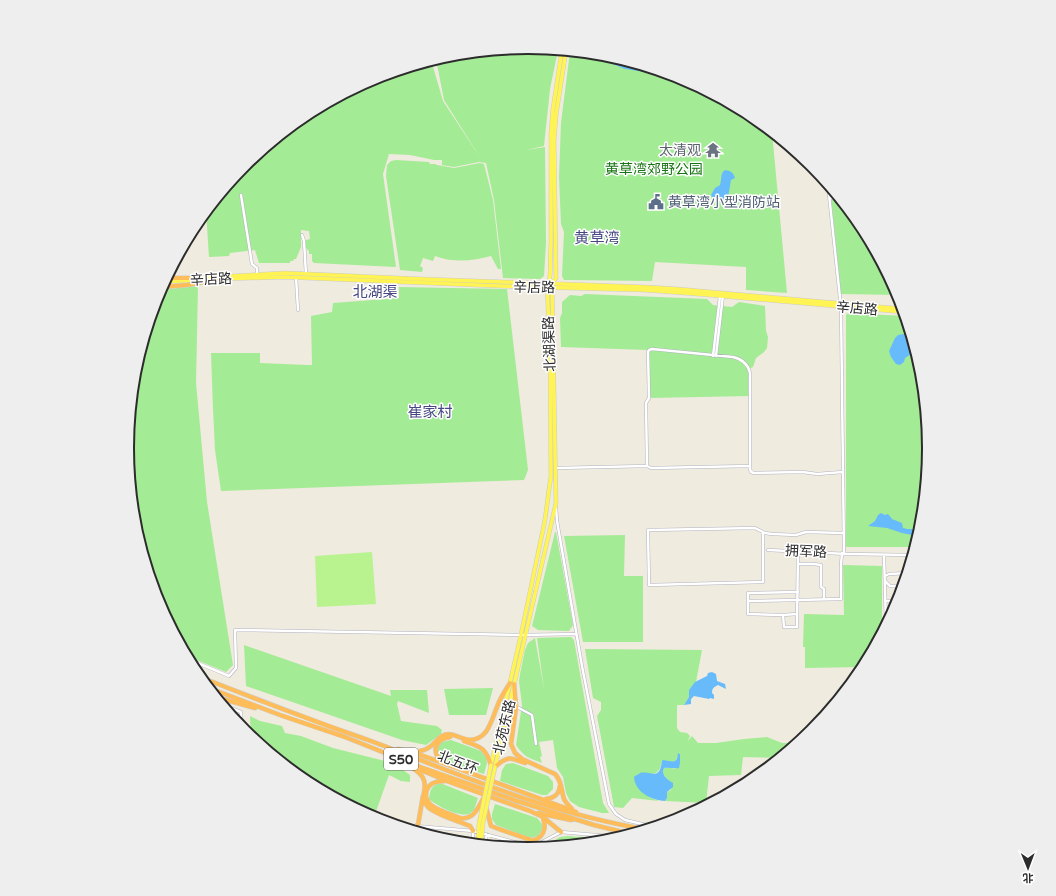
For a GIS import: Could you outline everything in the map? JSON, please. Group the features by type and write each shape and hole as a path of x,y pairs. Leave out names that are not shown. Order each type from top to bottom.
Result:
{"highway":[{"path":"173,279 194,277"},
{"path":"169,286 220,279"},
{"name":"北五环","path":"210,681 477,782 562,810 634,828"},
{"path":"412,752 424,750 430,747 444,735 451,734 469,740 482,736 487,732 491,725 502,694 512,683"},
{"path":"512,683 516,707 511,744 515,753 522,759 555,774 561,782 564,798 574,810 583,816"},
{"name":"北五环","path":"218,691 280,715 345,737 423,768 514,800 594,825 619,831"},
{"path":"225,699 280,715"},
{"path":"443,763 437,757 435,751 436,745 441,740 448,737 480,747 486,753 493,766 509,758 524,762 554,775 558,779 560,785 557,795 544,800"},
{"path":"377,743 412,752 574,810"},
{"path":"379,750 408,765 447,781 530,811 543,817 561,832"},
{"path":"408,765 423,778 425,787 417,825"},
{"path":"447,781 437,781 428,787 426,790 426,798 430,805 454,815 469,818 475,812 484,797"},
{"path":"423,796 427,806 431,810 470,826 473,831"},
{"path":"486,807 491,826 531,840 539,838 543,834 546,826 543,817"},
{"path":"530,811 594,825"}],"main road":[{"name":"北湖渠路","path":"523,635 556,503 550,286 551,133 553,109 563,56"},
{"name":"辛店路","path":"194,277 285,273 338,277"},
{"name":"辛店路","path":"172,280 258,277 338,277 677,292 896,309"},
{"name":"北湖渠路","path":"523,635 548,508 551,477 550,333 548,312 550,286"},
{"name":"辛店路","path":"841,305 897,311"},
{"name":"北苑东路","path":"481,839 493,766 523,635"},
{"name":"北苑东路","path":"478,839 478,824 493,766"}],"street":[{"path":"748,600 840,599 844,534 841,305 829,194"},
{"path":"240,195 252,264 257,268 257,274"},
{"path":"302,235 304,241 306,274"},
{"path":"296,277 298,310"},
{"path":"715,356 722,295"},
{"path":"647,466 646,403 648,398 648,352 649,350 652,350 739,358 749,368 751,472 803,472 817,474 843,472"},
{"path":"556,468 750,466"},
{"path":"556,503 557,521 576,634 609,804 616,814 625,820 644,824"},
{"path":"763,532 763,582 649,584 648,530 755,528 772,534 796,535 806,532 844,534"},
{"name":"拥军路","path":"768,550 843,554 907,555"},
{"path":"783,615 784,627 797,627 798,551"},
{"path":"884,555 885,613"},
{"path":"799,564 820,565 821,587 824,589 824,599"},
{"path":"885,576 889,574 902,573"},
{"path":"885,581 890,586 897,587"},
{"path":"797,614 748,614 748,593 798,592"},
{"path":"885,601 891,601"},
{"path":"198,663 229,676 236,668 235,630 523,635 576,634"},
{"path":"518,708 532,715 536,744"},
{"path":"233,709 241,712 241,718"},
{"path":"413,825 473,831 513,841"},
{"path":"473,831 473,838"},
{"path":"544,841 561,832 595,836"},
{"path":"486,834 486,840"}],"green space":[{"path":"502,55 557,55 550,89 544,146 526,150 545,147 546,243 544,276 540,279 503,278 494,200 486,163 479,162 454,167 442,165 442,160 434,160 410,155 389,154 383,174 396,267 314,263 312,261 312,254 309,254 309,251 306,248 306,240 310,239 309,231 301,230 301,247 296,259 290,261 290,263 259,263 255,250 230,253 229,256 209,257 207,220 249,169 288,135 309,120 354,95 401,75 433,66 443,101 481,159 444,100 437,65 477,57"},
{"name":"黄草湾郊野公园","path":"569,56 636,69 679,84 725,107 768,135 773,139 787,293 746,290 746,267 655,262 652,281 564,280 562,276 564,232 561,224 559,177 561,123"},
{"path":"391,161 429,162 430,164 454,168 480,163 484,164 493,200 501,269 498,269 491,256 477,259 449,260 435,256 433,261 423,258 420,266 423,268 422,272 400,270 386,176 387,165"},
{"path":"831,196 856,229 891,295 841,294"},
{"path":"198,286 196,383 207,502 233,665 226,672 196,660 175,622 164,599 147,550 137,499 134,448 137,397 147,346 168,289"},
{"path":"399,287 507,289 528,470 524,480 221,491 215,450 211,353 260,353 260,363 312,365 311,316 332,312 333,303 399,298"},
{"path":"585,294 707,299 713,305 732,307 739,302 765,306 766,331 768,337 767,348 756,358 753,367 749,369 750,396 649,398 648,350 561,347 560,318 562,313 562,302 570,295 581,296"},
{"path":"848,313 899,316 909,346 919,397 922,448 919,499 910,547 846,547 846,315"},
{"path":"555,532 573,625 569,631 538,630 532,626"},
{"path":"625,535 624,576 643,576 643,642 583,642 564,536"},
{"path":"372,552 376,604 317,607 315,556"},
{"path":"843,565 882,566 882,620 856,667 805,668 805,647 803,647 804,614 844,615"},
{"path":"571,637 574,640 603,803 609,813 602,813 579,807 570,801 566,793 563,777 557,768 553,740 539,742 542,763 527,757 516,745 522,705 519,681 525,650 528,643 535,638 544,689 537,638"},
{"path":"244,645 391,696 390,690 427,690 429,713 398,701 397,704 401,721 437,726 442,730 441,734 426,745 402,740 246,686"},
{"path":"585,649 702,650 696,682 689,690 689,697 684,705 677,705 677,728 680,732 687,733 690,736 688,741 692,736 698,743 716,743 767,737 782,743 789,743 772,758 743,757 741,775 709,776 706,799 699,803 665,801 667,798 667,792 671,790 666,777 662,773 662,770 669,767 675,769 680,763 679,753 676,760 673,762 662,761 659,770 655,773 639,773 649,797 659,801 632,798 623,808 614,807 597,716 601,710 601,702 593,698"},
{"path":"493,688 486,715 449,715 444,689"},
{"path":"250,716 260,721 282,726 285,733 301,736 333,748 393,763 410,775 410,782 401,781 389,775 376,812 309,776 288,761 251,728"},
{"path":"451,740 481,751 486,757 487,763 484,774 442,760 438,753 438,747 442,742"},
{"path":"513,763 548,776 553,782 553,789 547,795 542,795 500,781 502,770 506,764"},
{"path":"440,783 478,798 474,810 469,814 459,814 442,808 429,799 432,789"},
{"path":"495,804 537,818 542,824 542,830 538,836 530,838 496,825 492,819"},
{"path":"568,836 587,837 553,841 560,837"}],"water":[{"path":"610,63 646,72 625,69"},
{"path":"725,170 732,172 735,178 731,180 727,199 715,201 711,195 715,188 720,185 723,171"},
{"path":"905,334 911,354 905,358 904,362 900,365 896,364 889,351 898,335"},
{"path":"881,513 885,515 888,514 892,519 902,523 903,528 913,529 912,535 887,528 868,526 875,521"},
{"path":"712,672 716,674 717,681 725,684 726,689 718,685 712,690 714,699 694,696 691,699 691,704 684,705 689,697 689,690 695,682"},
{"path":"678,753 680,754 679,768 664,768 663,770 665,777 673,783 673,787 667,792 667,798 665,801 649,797 637,787 634,777 644,772 654,774 657,773 663,760 675,761"}],"place":[{"name":"太清观","path":"713,150"},
{"name":"黄草湾小型消防站","path":"656,202"}],"district":[{"name":"黄草湾","path":"597,238"},
{"name":"北湖渠","path":"375,292"},
{"name":"崔家村","path":"430,412"}]}
